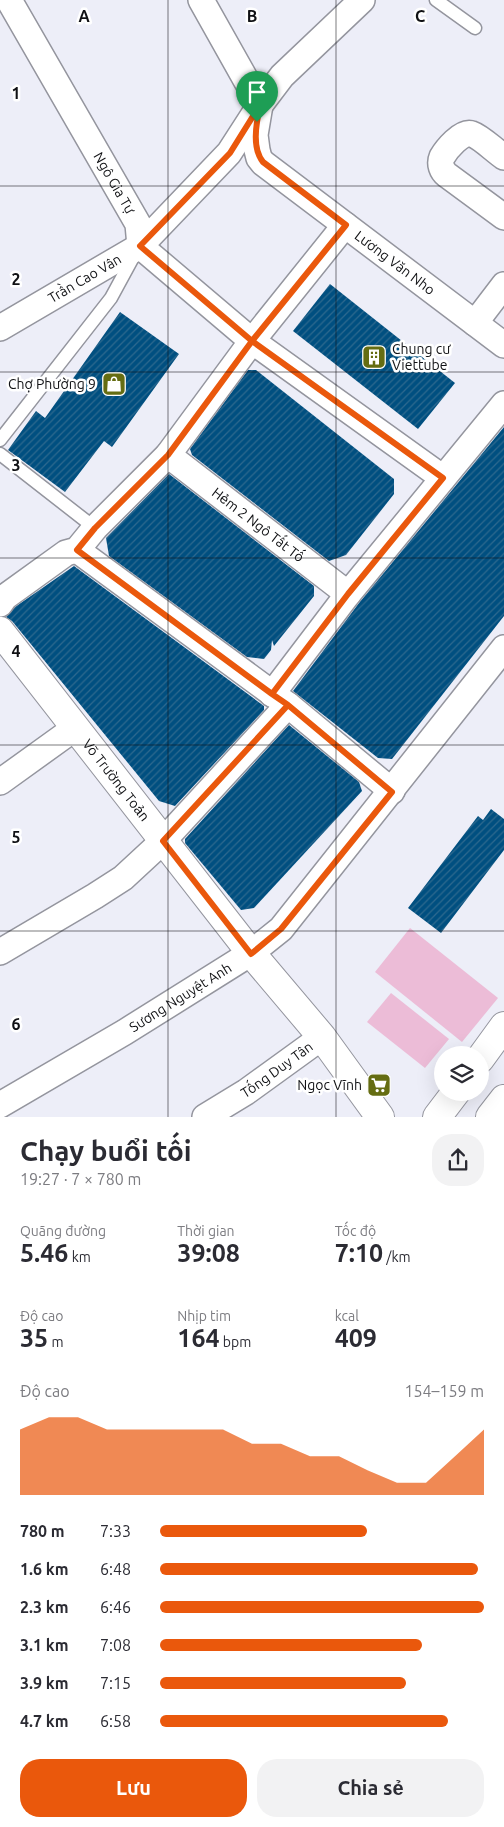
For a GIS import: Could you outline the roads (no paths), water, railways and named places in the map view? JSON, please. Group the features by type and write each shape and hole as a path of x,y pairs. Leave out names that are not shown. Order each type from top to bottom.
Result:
{"street":[{"name":"Ngô Gia Tự","path":"9,0 138,224 140,246"},
{"path":"201,0 260,105"},
{"name":"Trần Cao Vân","path":"3,320 140,246 230,153 260,105 282,76 362,0"},
{"name":"Lương Văn Nho","path":"260,105 255,135 259,158 263,162 504,345"},
{"path":"504,157 473,135 466,133 459,137 442,158 441,163 447,176 504,217"},
{"path":"0,604 5,597 66,553 77,550 95,528 168,455 252,341 346,225"},
{"path":"140,246 252,341 443,478"},
{"path":"475,323 504,285"},
{"path":"0,952 122,878 163,841 280,700 348,594 504,404"},
{"name":"Hẻm 2 Ngô Tất Tố","path":"168,455 348,594"},
{"path":"77,550 280,700 392,792"},
{"name":"Võ Trường Toản","path":"0,632 251,954 322,1037 380,1117"},
{"name":"Sương Nguyệt Anh","path":"0,1104 124,1032 251,954 281,929 392,792 504,648"},
{"path":"0,782 76,728"},
{"path":"489,1047 504,1026"},
{"name":"Tống Duy Tân","path":"205,1117 246,1092 322,1037"},
{"path":"490,1117 504,1099"},
{"path":"437,1117 449,1101"}],"lane":[{"path":"436,0 475,28"},
{"path":"0,440 112,298 140,246"},
{"path":"0,454 95,528"}],"place":[{"name":"Chung cư Viettube","path":"374,357"},
{"name":"Chợ Phường 9","path":"114,384"},
{"name":"Ngọc Vĩnh","path":"379,1085"}]}
